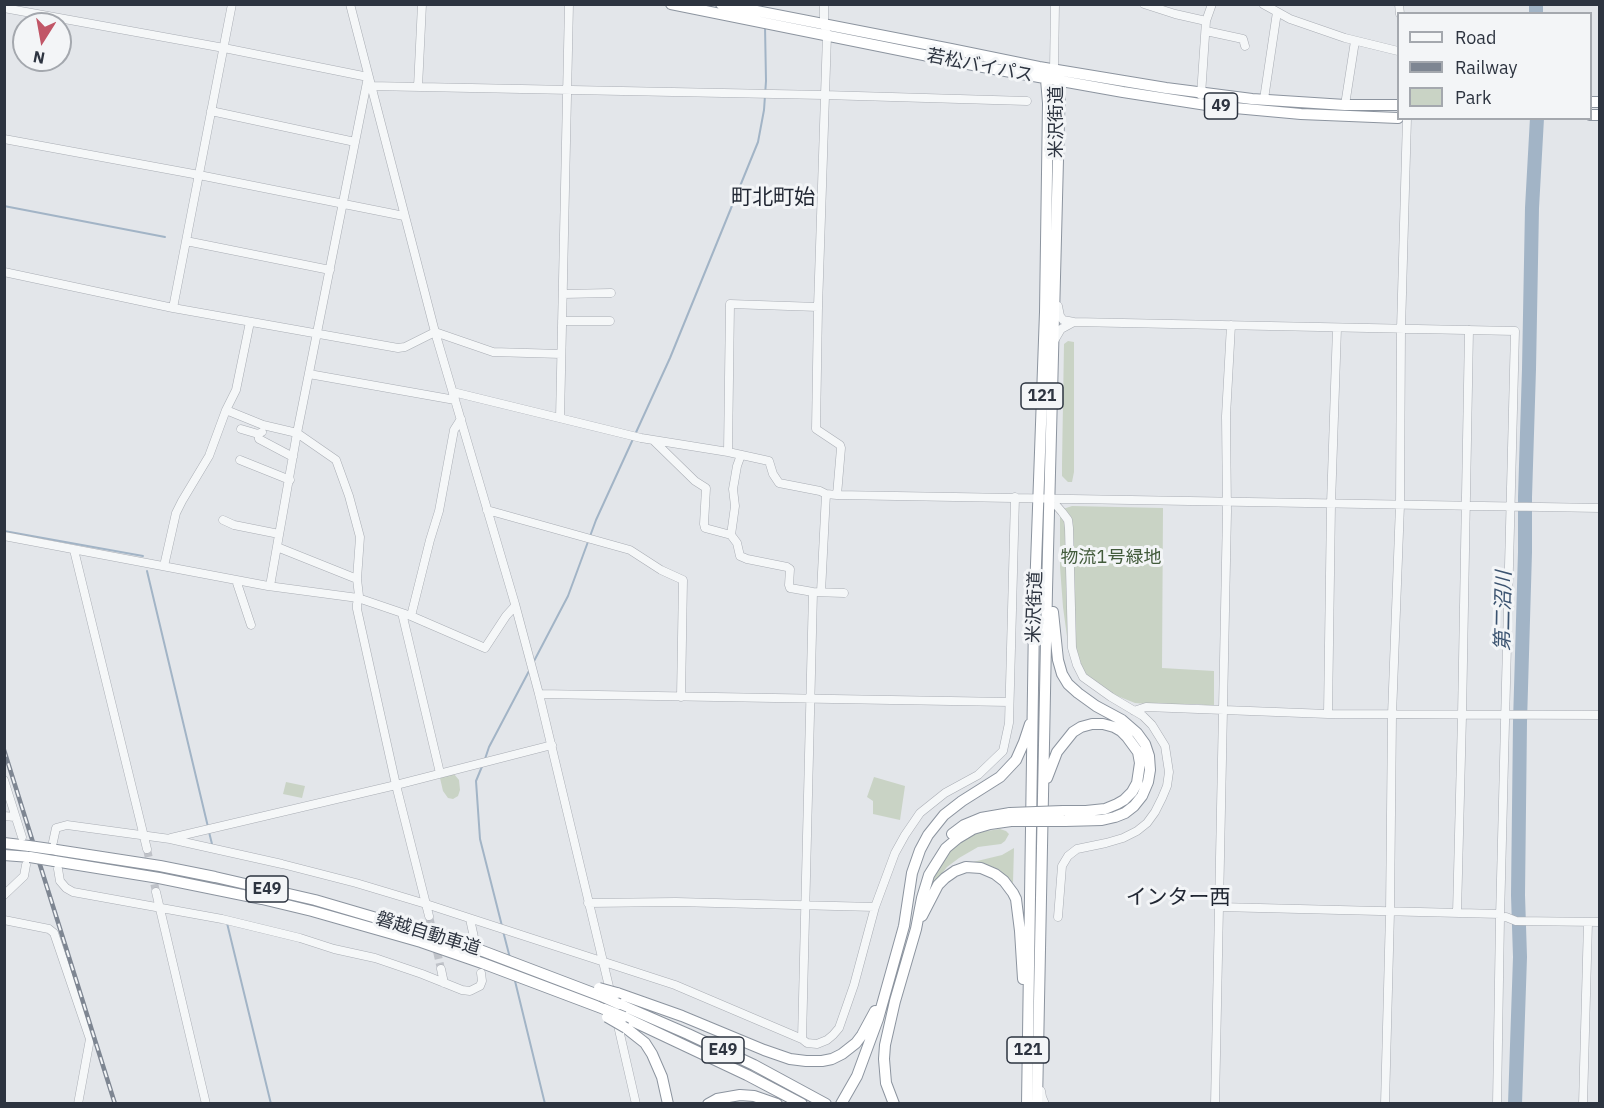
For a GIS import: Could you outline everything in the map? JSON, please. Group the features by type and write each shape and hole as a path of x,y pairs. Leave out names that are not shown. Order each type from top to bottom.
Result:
{"highway":[{"name":"若松バイパス","path":"671,4 761,17 1201,98 1301,114 1397,118"},
{"name":"若松バイパス","path":"721,4 761,17"},
{"name":"若松バイパス","path":"826,29 1060,81 1201,98 1264,99 1346,105 1397,105"},
{"name":"米沢街道","path":"1027,1104 1034,620 1045,498 1054,345 1060,81 1054,70 1046,79 1048,103 1045,498 1049,543 1037,1104"},
{"path":"903,926 926,867 940,844 964,825 981,818 1064,816 1102,820 1115,817 1134,806 1142,796 1148,782 1149,756 1145,744 1137,733 1122,720 1077,693 1062,674 1054,626 1049,543"},
{"path":"842,1104 869,1045 885,993 903,926 912,873 920,850 928,835 944,815 1000,777 1016,760 1034,712"},
{"path":"1043,796 1052,762 1073,732 1092,724 1103,724 1121,731 1138,752 1140,763 1137,783 1132,792 1117,804 1105,809 1064,816"},
{"path":"894,1104 886,1083 885,1045 929,875 946,848 958,837 973,829 1011,817"},
{"name":"磐越自動車道","path":"4,843 56,865 159,878 262,899 371,927 553,992 625,1023"},
{"name":"磐越自動車道","path":"4,855 51,845 264,888 477,946 501,958 618,998"},
{"path":"916,929 938,885 955,871 966,867 981,868 1004,881 1013,893 1018,915 1024,1001 1024,1047 1027,1063"},
{"path":"618,998 682,1016 790,1059 822,1061 842,1054 856,1043 885,993"},
{"name":"E49","path":"618,998 825,1103"},
{"path":"849,1104 895,1001"},
{"path":"625,1023 645,1043 652,1054 662,1077 668,1104"},
{"name":"E49","path":"625,1023 747,1075 802,1104"},
{"path":"708,1104 723,1097 740,1095 754,1096 777,1104"}],"street":[{"path":"173,308 232,4"},
{"path":"350,4 435,332 515,606 552,746 636,1104"},
{"path":"418,87 422,4"},
{"path":"560,418 569,4"},
{"path":"824,4 826,29 816,429 841,447 837,495"},
{"path":"1054,70 1055,4"},
{"path":"1144,4 1206,21"},
{"path":"1201,98 1206,21 1212,4"},
{"path":"1263,4 1290,19 1355,41 1397,51"},
{"path":"4,8 21,8 368,77"},
{"path":"1264,99 1277,12"},
{"path":"1206,31 1243,39 1245,46"},
{"path":"1346,105 1355,41"},
{"path":"270,586 297,433 368,77"},
{"path":"370,86 1027,101"},
{"path":"211,111 355,142"},
{"path":"1385,1104 1407,120"},
{"path":"4,139 404,216"},
{"path":"186,241 330,270"},
{"path":"1055,271 1059,286 1058,311 1063,320 1074,322 1515,331 1497,1104"},
{"path":"4,272 173,308 398,348 405,347 435,332 493,352 561,354"},
{"path":"563,294 611,293"},
{"path":"728,452 730,304 818,307"},
{"path":"562,321 610,321"},
{"path":"164,566 176,513 209,456 239,380 250,322"},
{"path":"1054,345 1061,329 1074,322"},
{"path":"1215,1104 1224,710 1226,416 1231,325"},
{"path":"1328,714 1336,328"},
{"path":"1457,913 1469,330"},
{"path":"309,374 454,396 641,438 769,461 779,483 826,494 1599,508"},
{"path":"226,410 263,425 297,433 336,460 360,537 357,609 396,785 429,916"},
{"path":"411,616 439,511 454,430 460,419"},
{"path":"258,434 262,433 263,425"},
{"path":"241,429 258,434"},
{"path":"258,434 259,440 293,457"},
{"path":"653,440 695,481 706,488 705,528 731,535 740,556 790,569 790,588 844,593"},
{"path":"731,535 735,506 734,479 741,455"},
{"path":"240,459 290,480"},
{"path":"802,1039 810,699 826,494"},
{"path":"51,845 56,828 67,825 170,839 356,883 603,960 675,985 807,1043 817,1044 833,1035 839,1028 854,985 875,908 905,835 920,813 945,793 978,775 1003,751 1009,723 1015,497"},
{"path":"1045,498 1062,512 1070,528 1072,648 1077,665 1083,677 1143,716 1152,725 1165,746 1169,772 1164,792 1155,812 1137,831 1123,838 1077,849 1068,856 1062,866 1058,917"},
{"path":"487,510 630,550 683,580 681,697"},
{"path":"223,520 234,525 279,534"},
{"path":"4,536 270,586 358,598 411,616 485,648 515,606"},
{"path":"276,547 357,579"},
{"path":"74,550 147,849"},
{"path":"236,580 251,625"},
{"path":"402,613 440,773"},
{"path":"538,694 1009,702"},
{"path":"1134,711 1146,706 1328,714 1599,715"},
{"path":"170,839 552,746"},
{"path":"4,780 27,851 24,876 4,895"},
{"path":"4,816 15,817"},
{"path":"56,865 60,881 73,892 159,906 300,938 334,949 375,958 462,990 470,991 480,986 482,968"},
{"path":"156,892 206,1104"},
{"path":"588,903 676,902 875,908"},
{"path":"1219,907 1457,913 1500,916 1519,921 1599,922"},
{"path":"470,919 477,946"},
{"path":"4,920 49,929 54,933 90,1039 78,1104"},
{"path":"1583,1104 1588,922"},
{"path":"441,969 444,982"},
{"path":"1038,1072 1045,1104"}],"green space":[{"path":"1068,341 1074,342 1074,472 1072,482 1068,482 1062,476 1064,344"},
{"name":"物流1号緑地","path":"1072,506 1163,508 1162,668 1214,671 1214,706 1135,703 1090,685 1078,672 1068,644 1060,567 1060,513 1063,509"},
{"path":"454,774 459,780 460,790 458,796 453,799 448,798 443,791 440,778"},
{"path":"874,777 905,786 900,820 873,814 873,801 867,797"},
{"path":"286,782 305,786 302,798 283,794"},
{"path":"1000,829 1009,834 1005,841 1001,844 978,847 959,858 947,867 927,893 928,886 951,846 973,833"},
{"path":"1014,848 1013,883 998,869 973,862 1002,855"}],"waterway":[{"name":"第二沼川","path":"1536,4 1536,12"},
{"path":"533,663 568,596 596,520 670,358 758,142 766,81 765,26"},
{"name":"第二沼川","path":"1515,1104 1520,957 1518,895 1525,497 1532,208 1537,120"},
{"path":"4,206 165,237"},
{"path":"4,531 143,556"},
{"path":"147,571 208,827"},
{"path":"485,759 529,671"},
{"path":"483,764 476,781 480,839 502,926"},
{"path":"209,832 212,844"},
{"path":"227,923 271,1104"},
{"path":"503,931 510,958"},
{"path":"515,981 545,1104"}],"tunnel":[{"path":"147,849 156,892"},
{"path":"429,916 441,969"}],"railway":[{"path":"4,750 115,1104"}],"district":[{"name":"町北町始","path":"773,198"},
{"name":"インター西","path":"1178,898"}]}
